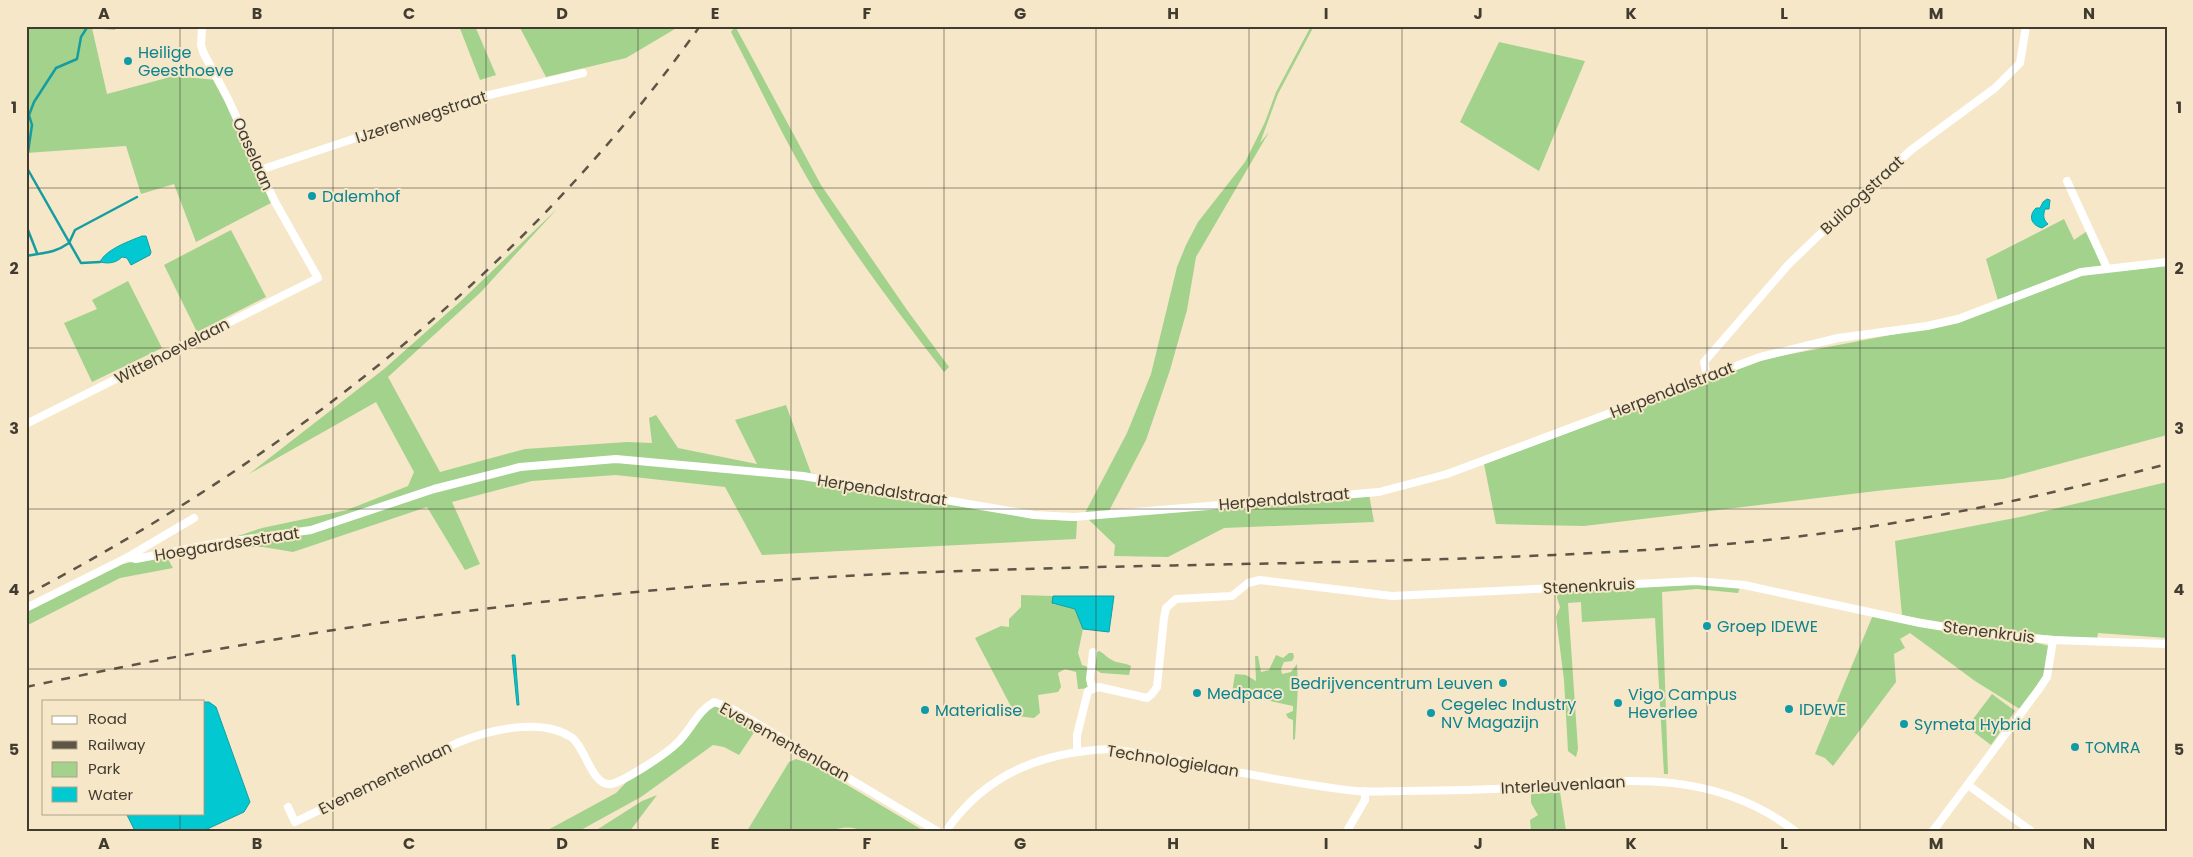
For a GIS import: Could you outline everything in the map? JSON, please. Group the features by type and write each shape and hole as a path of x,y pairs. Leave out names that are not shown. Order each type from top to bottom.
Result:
{"street":[{"name":"Oaselaan","path":"202,26 201,45 204,52 228,99 274,200 318,278"},
{"name":"Builoogstraat","path":"1707,376 1704,362 1788,265 1890,168 1995,88 2020,63 2026,26"},
{"name":"IJzerenwegstraat","path":"260,170 476,98 584,72"},
{"path":"2067,181 2107,268"},
{"name":"Herpendalstraat","path":"434,489 520,467 616,458 803,476 1034,515 1064,517 1379,492 1447,474 1760,357 1838,338 1927,326 1958,319 2081,272 2167,262"},
{"name":"Wittehoevelaan","path":"26,424 318,278"},
{"name":"Hoegaardsestraat","path":"26,608 128,557 136,559 213,544 311,530 434,489"},
{"path":"128,557 194,518"},
{"name":"Stenenkruis","path":"1092,688 1099,687 1140,698 1147,698 1157,687 1164,618 1170,603 1176,599 1232,596 1248,583 1260,580 1392,596 1696,580 1744,585 1920,623 1981,633 2053,640 2167,644"},
{"path":"1933,831 2046,677 2053,640"},
{"path":"1078,750 1077,734 1085,697 1092,688 1090,679 1094,652"},
{"name":"Evenementenlaan","path":"295,822 482,732 543,726 560,731 573,738 597,778 606,784 613,784 637,771 677,744 702,710 714,702 728,707 937,831"},
{"name":"Technologielaan","path":"946,831 963,809 991,785 1039,760 1078,750 1110,749 1294,782 1366,791"},
{"name":"Interleuvenlaan","path":"1366,791 1476,791 1631,781 1678,783 1710,789 1739,798 1756,805 1795,831"},
{"path":"1968,785 2031,831"},
{"path":"1347,831 1365,800 1366,791"},
{"path":"288,807 299,831"}],"green space":[{"path":"26,26 116,26 115,30 92,28 107,94 174,76 217,80 271,203 196,242 174,184 141,194 126,146 26,153"},
{"path":"459,26 475,26 496,75 480,80"},
{"path":"519,26 680,26 626,58 546,77"},
{"path":"735,26 821,185 907,310 949,367 944,372 868,271 813,188 788,144 731,32"},
{"path":"1311,26 1314,26 1278,94 1260,143 1269,132 1196,257 1187,310 1170,370 1146,440 1109,511 1085,513 1127,433 1151,374 1177,267 1186,245 1198,222 1245,162 1265,122 1276,92"},
{"path":"1499,42 1585,61 1539,171 1460,122"},
{"path":"557,209 481,292 388,377 440,472 525,449 627,442 652,443 649,418 656,415 678,448 757,464 735,420 786,405 811,473 1036,519 1077,521 1076,539 762,555 725,487 616,475 532,481 452,502 480,564 465,570 427,507 293,552 263,547 189,548 213,544 262,528 347,510 408,486 414,472 376,402 249,474 384,369 462,300"},
{"path":"2064,219 2074,240 2090,229 2107,268 2094,270 1999,304 1986,259"},
{"path":"231,230 266,297 197,332 164,265"},
{"path":"2167,266 2167,435 2003,479 1885,490 1584,526 1496,524 1484,464 1765,359 1948,324 2082,275"},
{"path":"128,281 162,348 92,382 64,323 97,309 92,300"},
{"path":"2167,482 2167,638 2098,633 2097,639 2048,635 1975,627 1902,615 1895,541 2020,517"},
{"path":"1369,494 1374,522 1224,528 1168,557 1114,556 1115,545 1087,518"},
{"path":"148,558 168,559 173,568 120,578 26,626 26,611 119,565"},
{"path":"1696,583 1740,587 1738,593 1697,589 1662,592 1668,774 1664,774 1655,618 1582,622 1581,602 1568,603 1578,749 1576,757 1568,751 1564,680 1556,617 1560,607 1557,598 1558,591"},
{"path":"1021,595 1053,596 1053,604 1075,609 1083,629 1078,653 1082,665 1091,668 1092,688 1078,689 1076,672 1065,669 1058,673 1061,687 1058,692 1038,695 1040,713 1034,718 1016,716 975,638 1001,626 1009,627 1009,619 1021,607"},
{"path":"1873,615 1980,636 2034,642 2053,647 2047,677 2023,711 1975,681 1910,633 1900,639 1905,648 1894,654 1896,682 1833,766 1825,758 1815,754"},
{"path":"1099,651 1114,661 1131,666 1129,675 1101,673 1093,668 1095,653"},
{"path":"1289,653 1293,653 1292,661 1284,662 1281,669 1282,674 1291,672 1297,664 1298,686 1295,739 1293,740 1293,720 1288,718 1286,714 1293,711 1293,706 1266,700 1269,692 1262,690 1257,691 1255,698 1232,693 1235,674 1246,675 1256,681 1255,656 1258,656 1261,672 1269,670 1276,655 1283,658"},
{"path":"1992,694 2015,711 1991,745 1967,727"},
{"path":"714,702 759,725 739,755 724,747 713,745 641,797 579,831 546,831 616,793 637,771 677,744"},
{"path":"796,759 814,765 924,831 861,831 842,828 830,831 747,831 789,762"},
{"path":"1560,792 1566,831 1531,831 1530,820 1538,815 1531,803 1531,794"},
{"path":"657,795 630,831 595,831 642,801"}],"water":[{"path":"2047,199 2050,200 2049,209 2045,209 2044,219 2048,224 2042,228 2035,225 2031,217 2036,208 2040,208"},
{"path":"146,236 151,252 150,255 131,265 127,258 122,257 117,261 100,262 113,249"},
{"path":"1053,596 1114,596 1109,632 1083,629 1075,609 1052,603"},
{"path":"512,655 515,655 519,705 517,705"},
{"path":"205,702 209,702 216,707 250,802 244,812 203,831 135,831 126,814 205,814"}],"waterway":[{"path":"26,153 28,152 32,125 29,115 34,102 56,68 77,59 81,37 88,26"},
{"path":"27,168 81,263 100,262"},
{"path":"69,243 75,230 137,197"},
{"path":"26,225 37,253"},
{"path":"26,256 53,251 69,243"}],"railway":[{"path":"26,595 123,541 218,482 309,418 397,350 481,276 559,198 632,115 700,26"},
{"path":"26,687 132,665 346,628 453,613 669,589 885,574 1083,567 1479,558 1577,554 1738,543 1862,528 1985,507 2107,480 2167,464"}],"place":[{"name":"Heilige Geesthoeve","path":"128,61"},
{"name":"Dalemhof","path":"312,196"},
{"name":"Groep IDEWE","path":"1707,626"},
{"name":"Bedrijvencentrum Leuven","path":"1503,683"},
{"name":"Medpace","path":"1197,693"},
{"name":"Vigo Campus Heverlee","path":"1618,703"},
{"name":"IDEWE","path":"1789,709"},
{"name":"Materialise","path":"925,710"},
{"name":"Cegelec Industry NV Magazijn","path":"1431,713"},
{"name":"Symeta Hybrid","path":"1904,724"},
{"name":"TOMRA","path":"2075,747"}]}
